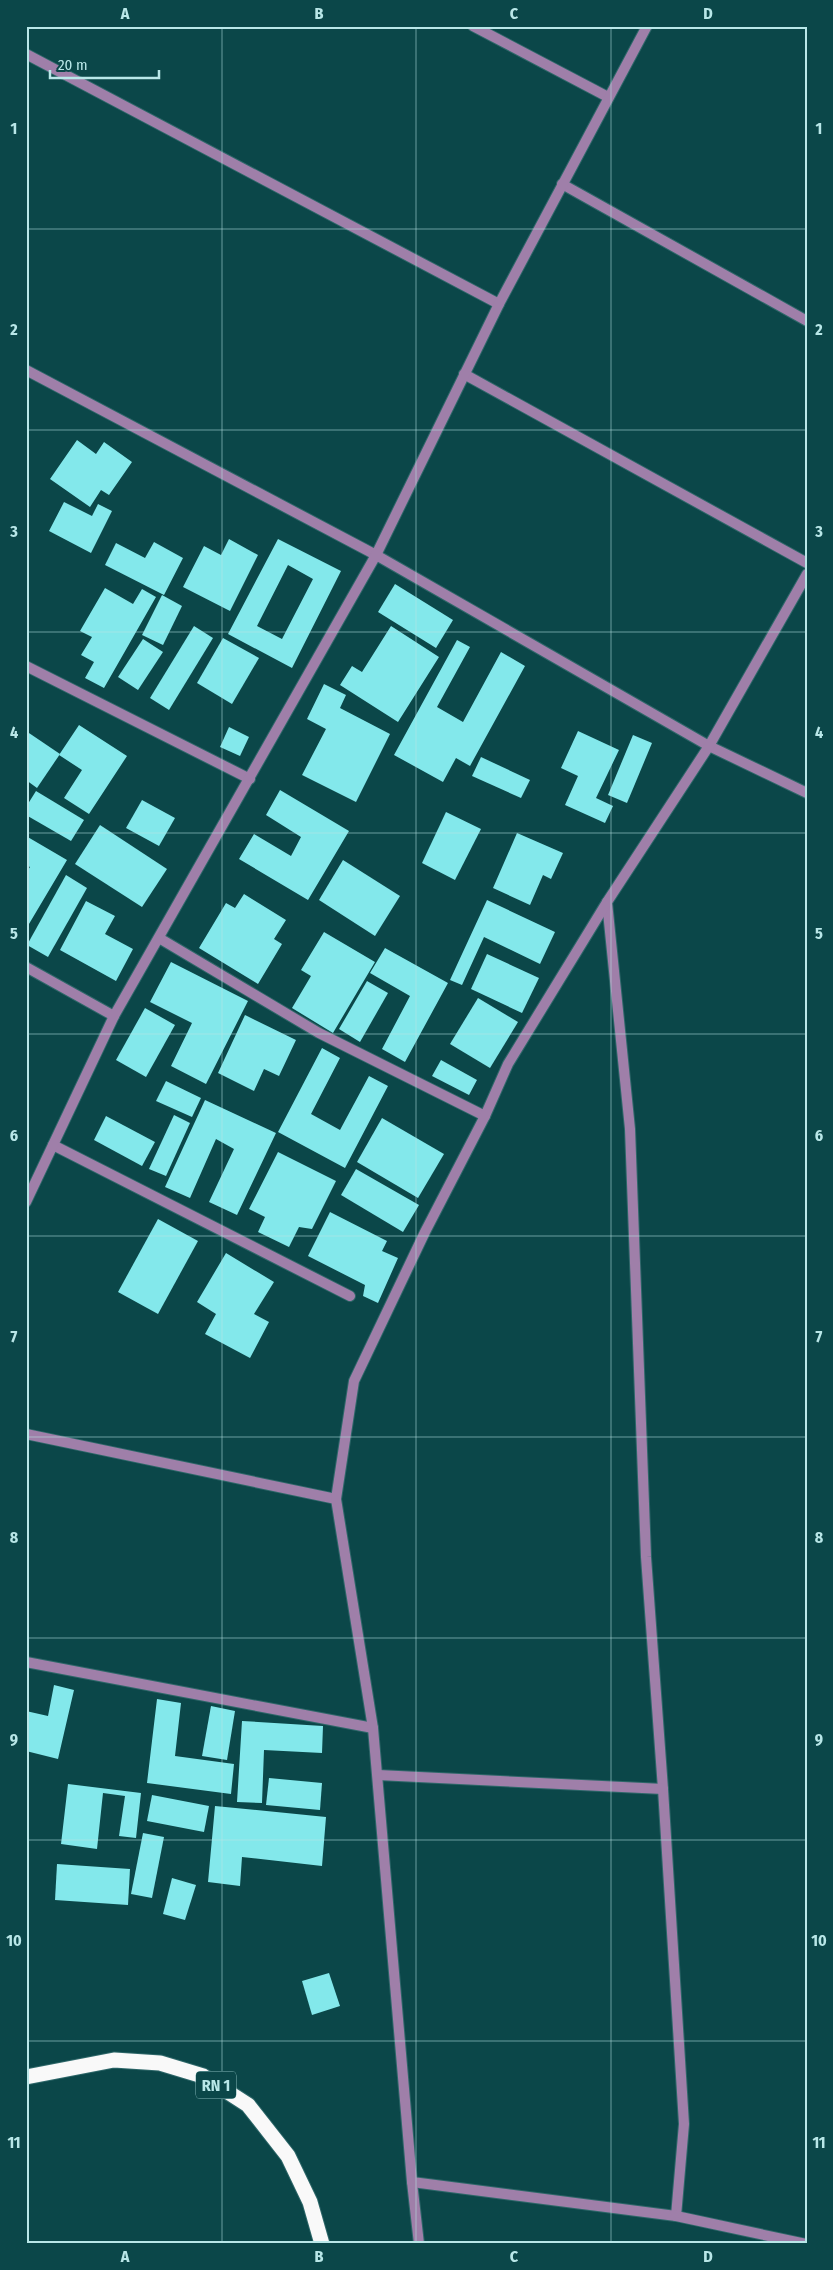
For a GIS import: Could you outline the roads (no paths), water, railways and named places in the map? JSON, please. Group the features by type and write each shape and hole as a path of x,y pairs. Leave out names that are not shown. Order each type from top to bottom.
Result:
{"highway":[{"name":"RN 1","path":"26,2077 114,2060 160,2062 203,2076 248,2105 288,2156 310,2202 322,2244"}],"street":[{"path":"473,26 608,96"},
{"path":"26,1202 114,1016 376,555 499,304 608,96 647,26"},
{"path":"26,54 499,304"},
{"path":"562,184 807,321"},
{"path":"26,370 376,555 709,746 807,793"},
{"path":"464,374 807,564"},
{"path":"419,2244 373,1728 336,1499 354,1381 425,1232 486,1116 508,1064 607,902 709,746 807,574"},
{"path":"26,666 250,779"},
{"path":"607,902 630,1129 646,1557 684,2124 676,2216"},
{"path":"159,938 319,1033 486,1116"},
{"path":"26,967 114,1016"},
{"path":"53,1145 350,1296"},
{"path":"26,1434 336,1499"},
{"path":"26,1662 373,1728"},
{"path":"378,1775 663,1790"},
{"path":"412,2182 676,2216 806,2244"}]}
